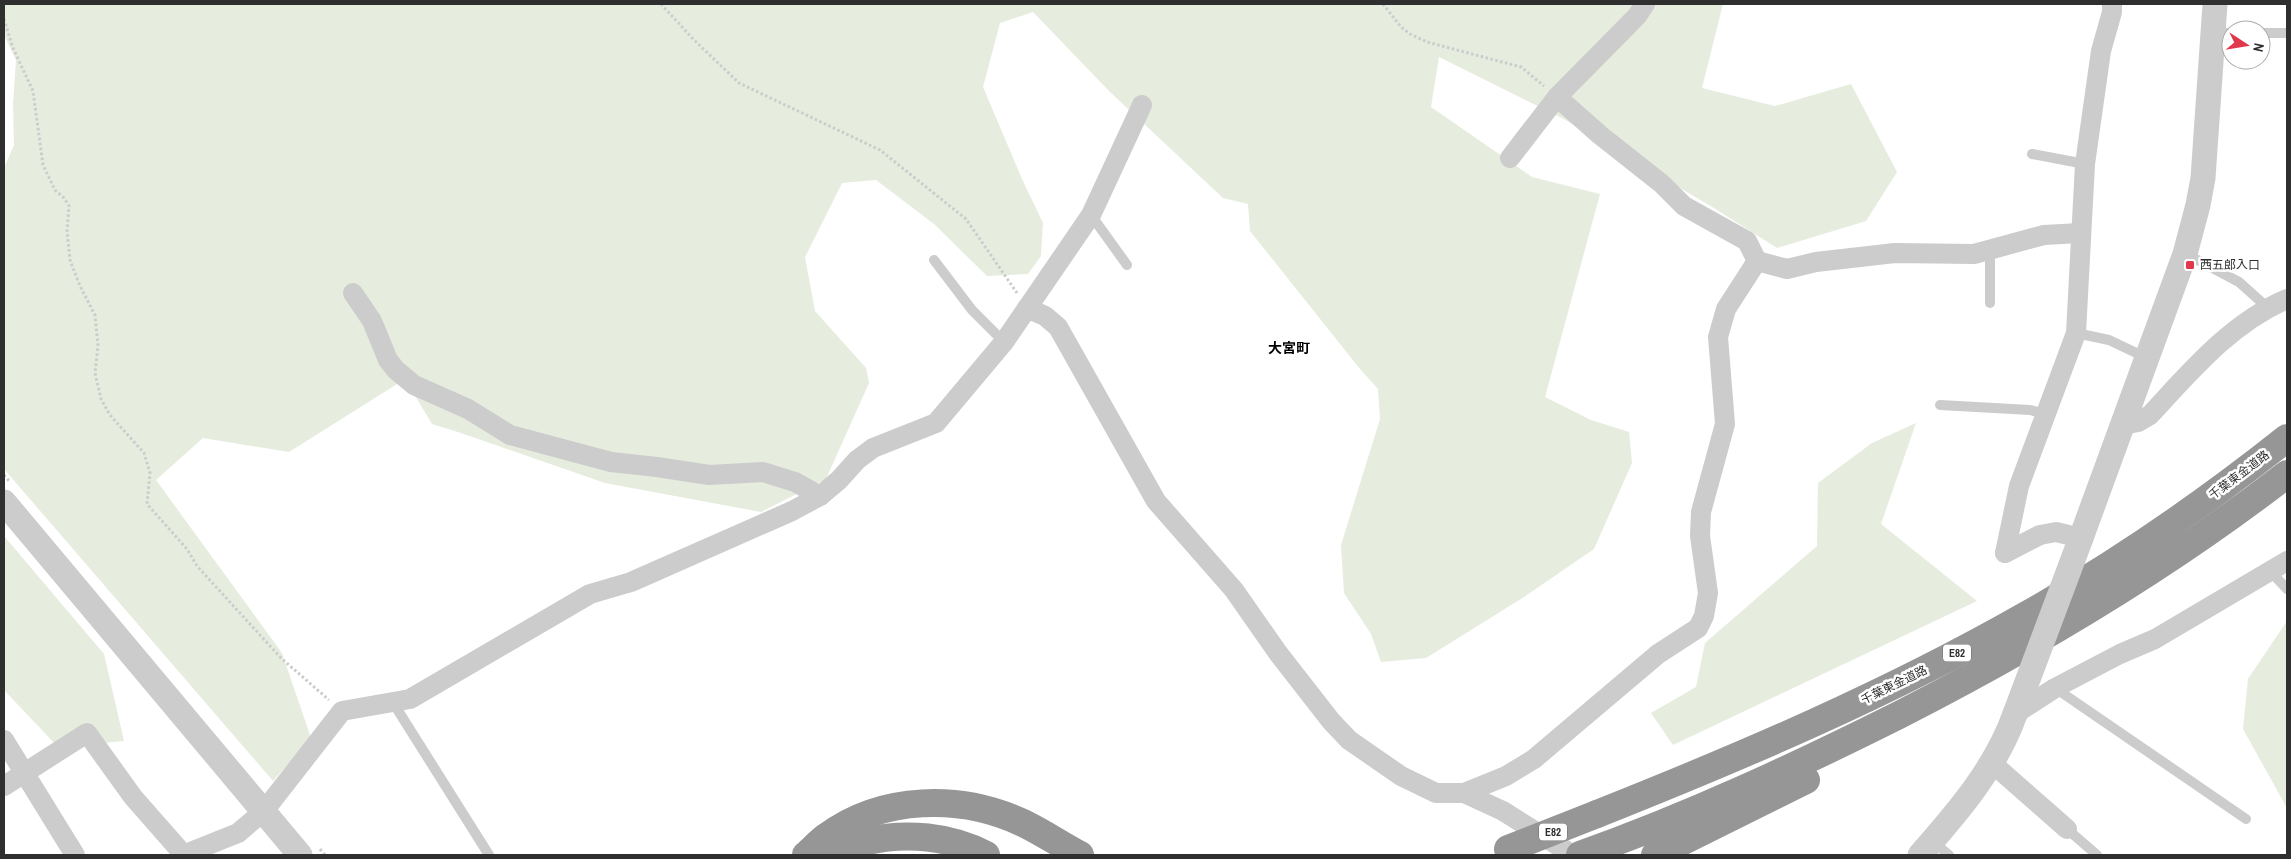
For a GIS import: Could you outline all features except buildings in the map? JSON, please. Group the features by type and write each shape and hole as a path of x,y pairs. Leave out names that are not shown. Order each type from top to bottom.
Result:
{"highway":[{"name":"千葉東金道路","path":"1501,852 1794,733 1932,666 2025,616 2121,557 2241,475 2287,438"},
{"name":"E82","path":"1580,855 1624,839 1732,794 1862,733 2021,651 2092,609 2191,546 2287,474"},
{"path":"1655,855 1801,783 2016,665 2092,609"},
{"path":"806,855 826,837 875,813 915,803 937,802 962,804 995,812 1023,823 1080,855"},
{"path":"823,855 886,837 910,836 956,843 986,855"}],"street":[{"path":"1510,158 1557,97 1637,16 1645,4"},
{"path":"2080,538 2056,532 2040,535 2005,553 2019,486 2076,332 2085,164 2100,51 2112,12 2112,4"},
{"path":"2215,4 2221,29"},
{"path":"1934,851 1992,764 2008,733 2185,254 2198,205 2221,40"},
{"path":"1557,97 1600,135 1662,184 1684,206 1747,241 1757,261 1787,269 1816,262 1895,253 1974,254 2044,236 2080,233"},
{"path":"4,786 26,774 87,733 133,797 184,855 238,833 264,811 342,711 410,699 590,594 631,582 792,511 820,496 839,480 857,460 873,448 936,423 1004,342 1091,215 1142,106"},
{"path":"1464,793 1506,776 1534,759 1658,654 1698,628 1704,616 1708,593 1700,536 1701,512 1725,424 1718,337 1726,310 1757,261"},
{"path":"353,293 372,321 388,360 396,370 414,385 468,409 510,435 611,462 710,475 763,472 795,482 820,496"},
{"path":"2123,425 2138,422 2150,415 2218,344 2268,308 2287,299"},
{"path":"1027,308 1045,316 1058,327 1156,501 1234,590 1278,653 1331,721 1349,740 1401,776 1436,792 1464,793 1503,811 1572,855"},
{"path":"4,502 300,855"},
{"path":"2015,714 2055,688 2120,654 2156,640 2279,566"},
{"path":"4,740 76,855"},
{"path":"1992,764 2067,829"}],"lane":[{"path":"2271,33 2287,33"},
{"path":"2032,154 2085,164"},
{"path":"1091,215 1127,265"},
{"path":"1990,249 1990,303"},
{"path":"2185,254 2239,282 2268,308"},
{"path":"934,260 972,310 1004,342"},
{"path":"2076,332 2109,340 2147,358"},
{"path":"1940,405 2030,410 2046,414"},
{"path":"2279,566 2287,589"},
{"path":"2055,688 2246,819"},
{"path":"392,701 489,855"},
{"path":"2067,829 2097,855"}],"path":[{"path":"661,4 694,40 739,83 880,150 966,219 1027,308"},
{"path":"1383,4 1401,27 1410,34 1427,42 1521,67 1557,97"},
{"path":"4,19 13,48 33,91 43,165 55,190 64,198 69,206 66,231 70,260 80,286 96,315 98,346 95,373 101,399 110,415 144,453 150,473 147,504 187,549 197,566 281,658 342,711"}],"shaded area":[{"path":"4,4 1723,4 1702,88 1775,106 1851,84 1897,172 1866,221 1777,248 1714,208 1562,118 1439,57 1431,107 1532,177 1600,194 1545,397 1591,420 1629,432 1632,463 1594,549 1524,597 1426,658 1381,662 1371,634 1344,593 1341,545 1380,419 1378,389 1250,231 1248,204 1223,198 1110,92 1033,12 1000,23 983,87 1043,223 1041,256 1028,274 987,276 934,224 876,180 842,183 805,257 815,311 866,368 869,383 826,479 761,512 605,483 432,424 405,379 289,452 203,438 156,480 282,653 311,738 273,781 4,469 4,168 14,145 13,104 16,60 4,35"},
{"path":"1916,423 1881,524 1977,601 1673,745 1651,713 1696,687 1705,643 1817,546 1818,483 1872,443"},
{"path":"4,536 104,654 124,741 58,747 4,690"},
{"path":"2287,621 2287,808 2243,729 2248,679"}],"place":[{"name":"西五郎入口","path":"2190,265"}],"district":[{"name":"大宮町","path":"1289,348"}]}
